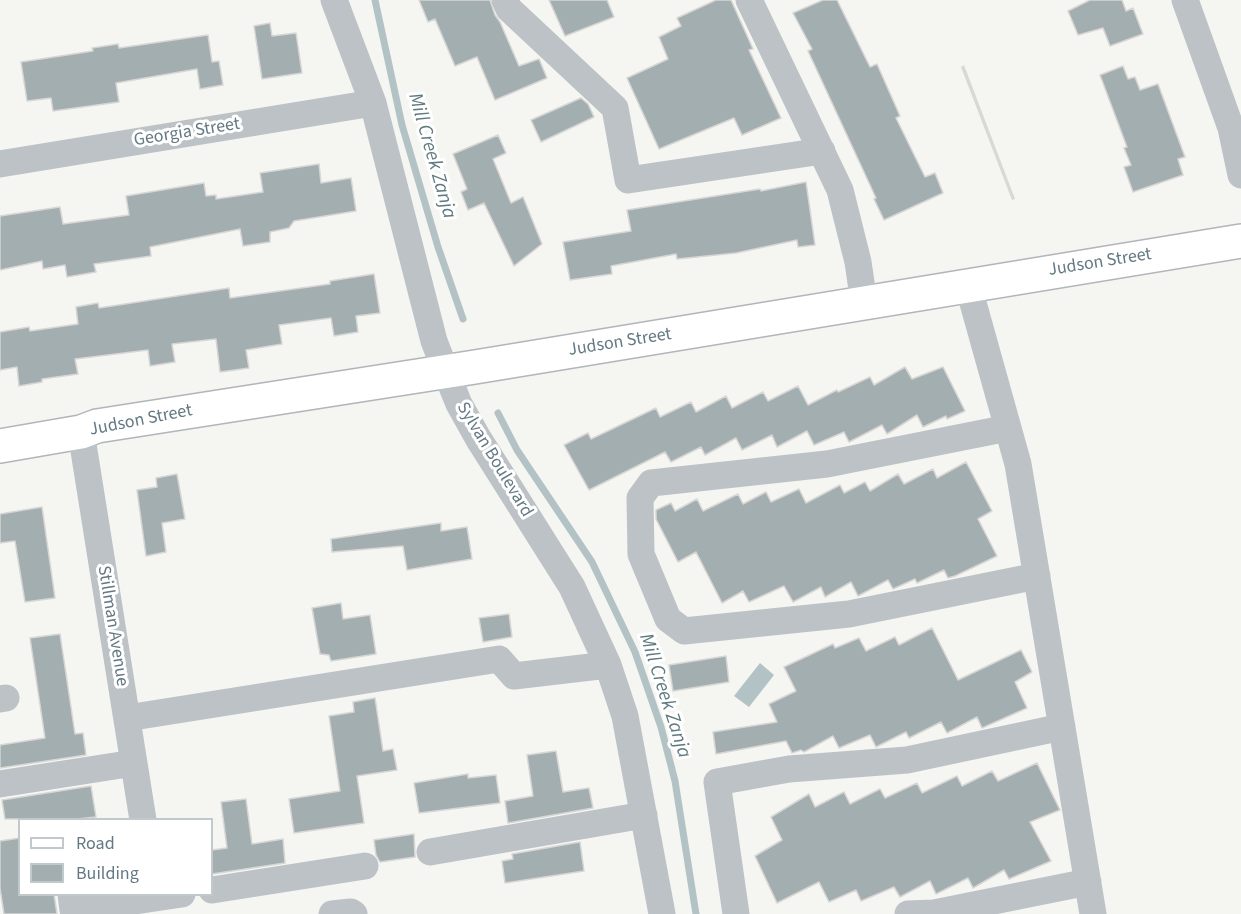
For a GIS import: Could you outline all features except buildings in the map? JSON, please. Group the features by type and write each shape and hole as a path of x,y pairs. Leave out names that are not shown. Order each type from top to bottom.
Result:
{"main road":[{"name":"Judson Street","path":"0,446 81,432 97,426 446,372 1241,241"}],"street":[{"name":"Sylvan Boulevard","path":"334,0 373,103 434,341 459,404 572,587 608,665 625,716 662,914"},
{"path":"505,0 509,9 615,108 628,180 822,151"},
{"path":"749,0 840,190 858,262 864,303"},
{"path":"1185,0 1231,128 1241,175"},
{"name":"Georgia Street","path":"0,164 373,103"},
{"path":"968,285 1018,464 1093,914"},
{"path":"1008,428 827,464 651,483 640,498 641,554 668,619 684,631 849,614 1036,576"},
{"name":"Stillman Avenue","path":"81,432 134,763 138,818"},
{"path":"127,718 499,659 514,676 608,665"},
{"path":"736,914 717,782 789,769 907,760 1062,727"},
{"path":"0,784 134,763"},
{"path":"430,852 644,815"},
{"path":"213,890 365,866"},
{"path":"908,914 934,913 1088,882"},
{"path":"71,896 73,910 156,902 176,896"},
{"path":"332,914 351,912 354,914"}],"shaded area":[{"path":"964,65 1015,199 1012,200 961,67"},
{"path":"760,663 774,675 749,707 734,696"}],"waterway":[{"name":"Mill Creek Zanja","path":"375,0 402,125 438,247 463,319"},
{"name":"Mill Creek Zanja","path":"498,413 517,450 592,562 635,652 661,727 675,781 696,914"}]}
